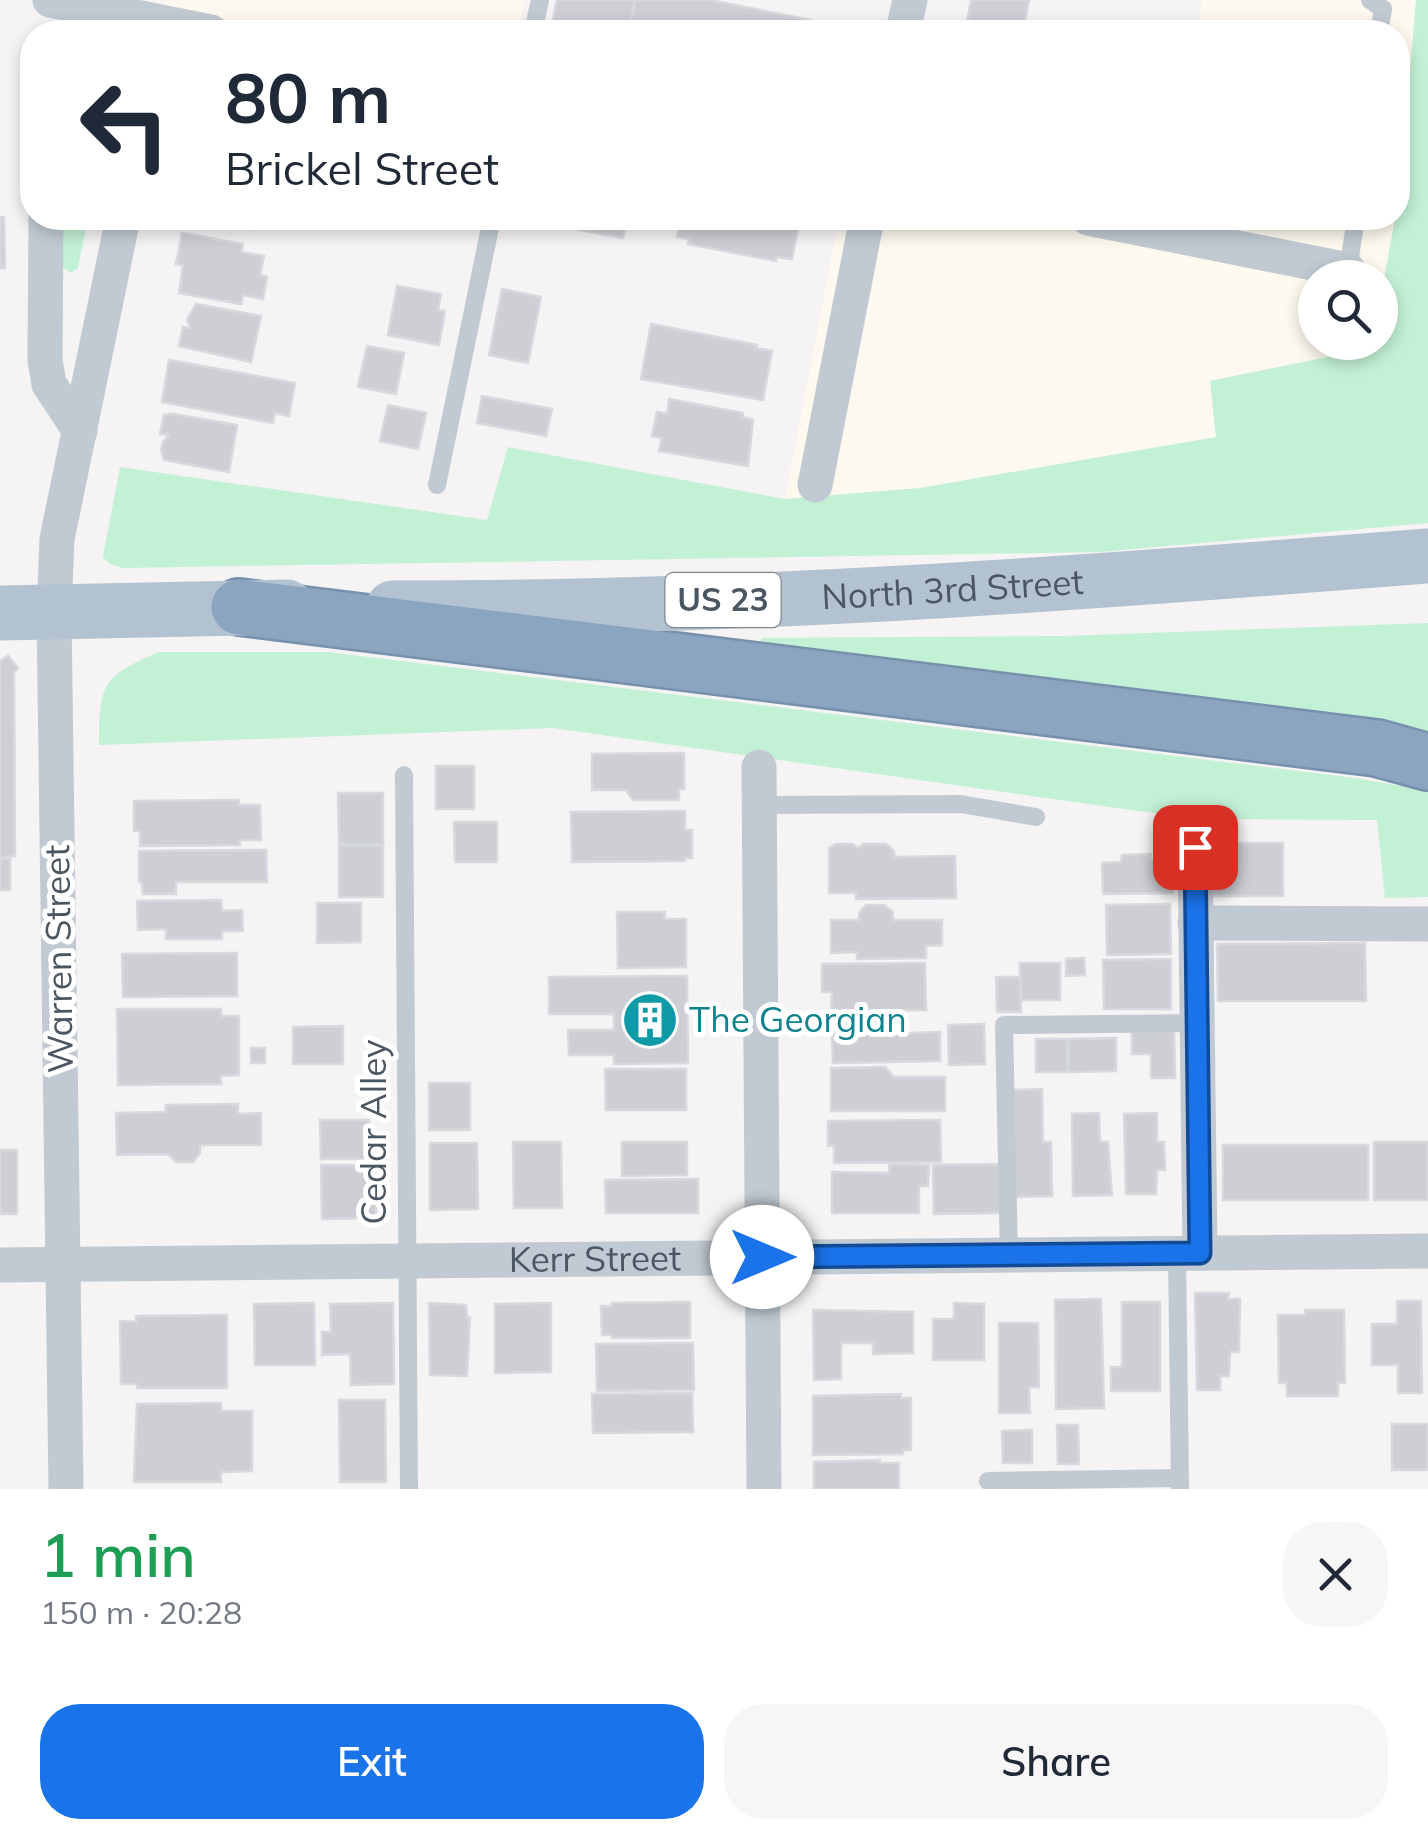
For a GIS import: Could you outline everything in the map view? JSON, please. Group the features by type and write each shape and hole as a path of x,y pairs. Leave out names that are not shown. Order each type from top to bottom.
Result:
{"highway":[{"path":"239,607 1376,748 1428,762"}],"main road":[{"name":"North 3rd Street","path":"54,613 239,607 569,607 854,594 1409,558"},
{"name":"US 23","path":"0,613 54,613"}],"street":[{"path":"48,0 163,18"},
{"path":"46,230 45,360 49,384 80,431"},
{"name":"Warren Street","path":"66,1489 54,613 58,539 122,230"},
{"path":"814,486 865,230"},
{"path":"1148,230 1298,260"},
{"path":"758,768 764,1489"},
{"path":"1189,1253 1198,1023 1195,847"},
{"path":"1195,923 1428,924"},
{"name":"Kerr Street","path":"0,1264 1428,1251"}],"lane":[{"path":"1370,0 1383,9 1381,20"},
{"path":"437,485 490,230"},
{"path":"1350,260 1354,230"},
{"name":"Cedar Alley","path":"404,775 409,1489"},
{"path":"759,805 960,804 1036,818"},
{"path":"1009,1255 1004,1025 1198,1023"},
{"path":"988,1481 1180,1484 1189,1253"}],"shaded area":[{"path":"165,0 525,0 521,20 161,17"},
{"path":"1202,0 1416,0 1410,67 1410,20 1198,20"},
{"path":"837,230 1393,230 1388,260 1298,260 1298,360 1313,360 1210,381 1216,437 920,488 785,499"}],"green space":[{"path":"1416,0 1428,0 1428,523 1100,552 123,568 103,557 120,467 487,520 508,447 785,499 920,488 1216,437 1210,381 1312,360 1398,360 1398,260 1388,260 1393,230 1410,230 1410,73"},
{"path":"62,230 86,230 78,268 71,273 62,267"},
{"path":"1428,623 1428,733 1318,715 761,649 761,638 1065,636"},
{"path":"158,652 328,652 1355,778 1418,789 1428,792 1428,897 1385,898 1377,820 1195,819 553,728 99,745 107,685 125,669"}],"building":[{"path":"557,0 635,0 631,20 553,20"},
{"path":"635,0 710,0 810,20 631,20"},
{"path":"971,0 1029,0 1025,20 967,20"},
{"path":"0,217 4,217 5,268 0,268"},
{"path":"581,230 625,230 623,238"},
{"path":"678,230 798,230 792,259 776,257 776,261 688,244 689,239 677,237"},
{"path":"182,233 243,244 241,252 264,256 260,275 267,277 263,299 243,295 241,304 179,293 183,265 176,264"},
{"path":"397,286 441,294 438,310 445,311 439,345 388,335"},
{"path":"502,289 541,297 528,363 489,355"},
{"path":"196,304 261,316 251,362 179,346 183,327 191,329 187,320"},
{"path":"651,324 772,351 763,400 641,379"},
{"path":"367,346 404,353 396,394 358,387"},
{"path":"169,360 295,383 289,416 275,413 273,423 162,402"},
{"path":"482,396 552,409 546,436 477,423"},
{"path":"669,399 743,413 743,417 753,420 748,466 659,451 662,438 652,436 657,412 667,414"},
{"path":"388,405 426,413 418,449 380,441"},
{"path":"164,415 237,425 229,472 164,460 161,450 169,435 160,434"},
{"path":"8,656 18,668 14,672 15,856 0,857 0,661"},
{"path":"684,753 684,789 679,789 679,800 633,800 626,790 592,790 592,754"},
{"path":"436,766 474,766 474,809 436,809"},
{"path":"338,793 383,793 383,845 339,845"},
{"path":"239,800 239,805 260,805 261,840 240,840 240,845 140,846 140,831 134,831 134,801"},
{"path":"685,811 685,830 692,830 692,858 572,862 571,812"},
{"path":"454,822 497,822 497,862 455,862"},
{"path":"1210,843 1283,843 1283,896 1211,896"},
{"path":"836,844 859,848 863,844 886,844 895,857 955,856 956,898 856,899 856,893 829,893 829,848"},
{"path":"339,845 383,845 383,897 339,897"},
{"path":"266,850 267,882 176,882 176,894 143,894 139,882 139,851"},
{"path":"1151,854 1151,860 1172,859 1173,893 1103,894 1102,863 1121,862 1122,855"},
{"path":"0,859 10,859 10,890 0,890"},
{"path":"221,900 222,911 242,910 243,931 222,931 222,939 166,939 166,929 138,930 137,901"},
{"path":"317,903 361,903 361,942 317,943"},
{"path":"1170,904 1171,954 1107,955 1106,905"},
{"path":"866,905 884,905 893,912 893,920 942,920 942,945 926,946 926,958 857,959 857,952 831,953 831,920 859,920"},
{"path":"617,912 665,912 664,919 686,919 686,967 618,968"},
{"path":"1365,943 1366,1001 1218,1001 1217,944"},
{"path":"237,953 237,996 123,997 122,954"},
{"path":"1084,958 1085,975 1066,976 1066,959"},
{"path":"1171,959 1171,1009 1104,1009 1103,960"},
{"path":"925,963 926,1010 831,1011 832,992 822,992 822,964"},
{"path":"1020,963 1060,963 1060,1000 1020,1000"},
{"name":"The Georgian","path":"687,976 688,1063 614,1064 614,1055 569,1055 568,1030 614,1030 614,1014 549,1014 549,977"},
{"path":"996,977 1020,977 1021,1012 997,1012"},
{"path":"117,1009 221,1009 221,1016 239,1016 239,1075 221,1076 221,1084 118,1085"},
{"path":"879,1018 879,1034 940,1032 940,1061 833,1063 832,1032 838,1032 838,1019"},
{"path":"984,1024 985,1064 949,1065 948,1025"},
{"path":"343,1026 343,1064 293,1064 293,1027"},
{"path":"1132,1030 1174,1030 1175,1078 1151,1078 1151,1054 1132,1054"},
{"path":"1116,1038 1116,1071 1068,1072 1068,1039"},
{"path":"1036,1039 1068,1039 1068,1072 1036,1072"},
{"path":"251,1048 265,1048 265,1063 251,1063"},
{"path":"885,1067 894,1077 945,1077 945,1111 831,1111 831,1068"},
{"path":"605,1069 686,1069 686,1110 606,1110"},
{"path":"429,1083 470,1083 470,1130 429,1130"},
{"path":"1042,1089 1043,1142 1051,1142 1052,1196 1015,1197 1013,1090"},
{"path":"238,1104 238,1114 261,1113 261,1145 200,1145 200,1153 193,1162 176,1162 168,1154 117,1155 116,1113 166,1112 166,1105"},
{"path":"1099,1113 1100,1142 1108,1142 1112,1195 1073,1196 1072,1114"},
{"path":"1157,1113 1157,1142 1164,1142 1165,1170 1157,1170 1156,1194 1126,1194 1124,1114"},
{"path":"320,1120 369,1120 370,1159 321,1159"},
{"path":"940,1120 941,1162 834,1163 834,1145 828,1146 828,1121"},
{"path":"513,1142 561,1142 562,1208 514,1208"},
{"path":"622,1142 687,1142 687,1175 622,1176"},
{"path":"1374,1142 1428,1142 1428,1200 1374,1200"},
{"path":"430,1143 477,1143 478,1209 430,1210"},
{"path":"1223,1145 1368,1145 1368,1200 1223,1200"},
{"path":"0,1150 17,1150 17,1214 0,1214"},
{"path":"889,1164 929,1165 928,1186 919,1186 919,1213 832,1213 832,1172 889,1173"},
{"path":"1000,1164 1000,1213 934,1214 933,1165"},
{"path":"321,1165 376,1165 376,1218 322,1219"},
{"path":"698,1179 698,1213 606,1213 605,1180"},
{"path":"1195,1293 1229,1293 1228,1299 1240,1299 1239,1352 1230,1352 1229,1376 1220,1376 1220,1390 1197,1390"},
{"path":"1101,1299 1104,1408 1056,1409 1055,1300"},
{"path":"1397,1301 1421,1301 1422,1393 1398,1393 1398,1365 1372,1365 1372,1324 1397,1324"},
{"path":"690,1302 690,1338 602,1335 601,1306"},
{"path":"1122,1302 1160,1302 1160,1391 1111,1391 1111,1367 1122,1367"},
{"path":"314,1303 315,1365 255,1365 254,1304"},
{"path":"393,1303 394,1384 351,1385 350,1354 322,1355 322,1332 331,1332 330,1304"},
{"path":"429,1303 466,1305 470,1317 467,1376 430,1375"},
{"path":"551,1303 551,1372 495,1373 495,1304"},
{"path":"954,1303 984,1304 984,1360 933,1360 933,1319 954,1319"},
{"path":"813,1310 913,1312 913,1353 873,1354 873,1343 841,1343 841,1379 814,1380"},
{"path":"1305,1310 1344,1310 1345,1383 1338,1383 1338,1396 1287,1396 1287,1383 1279,1383 1278,1315 1305,1315"},
{"path":"227,1315 227,1388 137,1388 137,1384 121,1384 120,1321 136,1322 136,1316"},
{"path":"999,1323 1038,1323 1039,1387 1029,1387 1030,1413 999,1413"},
{"path":"693,1343 694,1390 597,1391 596,1344"},
{"path":"692,1393 693,1432 593,1433 592,1394"},
{"path":"901,1394 901,1398 911,1398 911,1450 903,1450 903,1454 813,1455 813,1396"},
{"path":"339,1400 385,1400 386,1482 340,1482"},
{"path":"221,1403 221,1411 252,1411 252,1471 221,1472 221,1482 134,1482 137,1404"},
{"path":"1392,1424 1428,1424 1428,1470 1392,1470"},
{"path":"1057,1425 1078,1425 1079,1464 1058,1464"},
{"path":"1032,1430 1032,1463 1003,1463 1002,1431"},
{"path":"814,1462 899,1463 899,1489 814,1489"}],"place":[{"name":"The Georgian","path":"650,1020"}],"route":[{"path":"762,1257 1200,1253 1195,847"}]}
